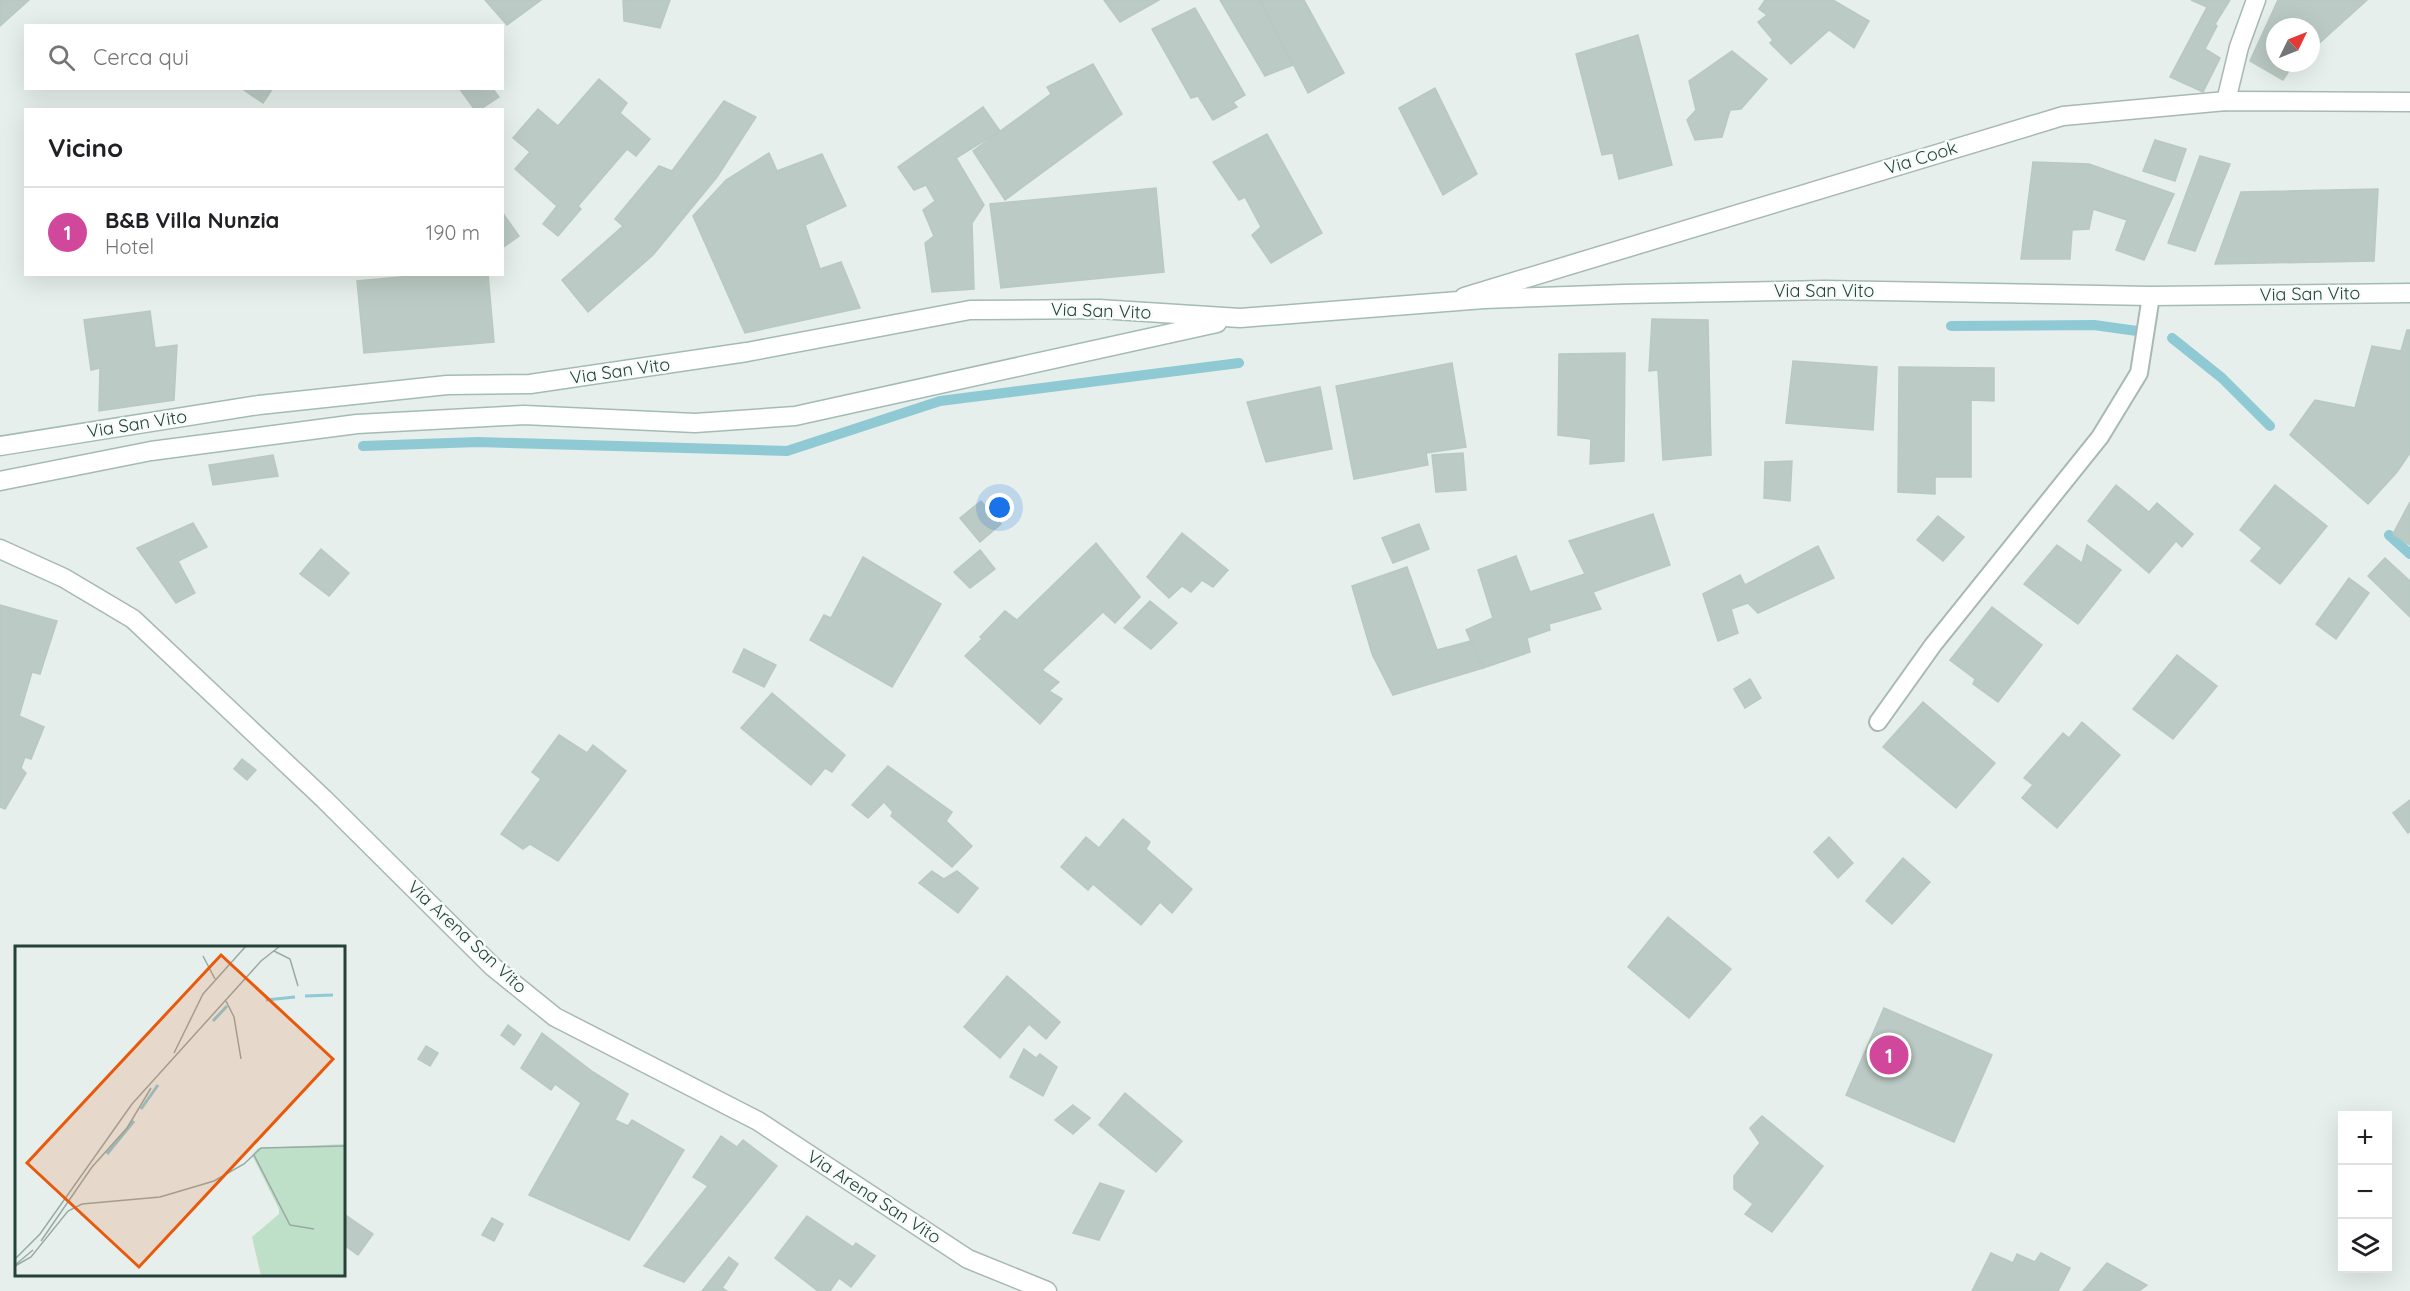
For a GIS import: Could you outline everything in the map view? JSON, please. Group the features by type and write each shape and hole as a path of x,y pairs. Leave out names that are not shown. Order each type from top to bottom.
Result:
{"street":[{"path":"2226,101 2239,47 2256,0"},
{"name":"Via Cook","path":"1446,303 2063,116 2226,101 2410,102"},
{"name":"Via San Vito","path":"0,446 259,405 447,385 530,384 747,352 970,310 1099,309 1239,318 1446,303 1624,294 1824,290 2151,296 2410,293"},
{"name":"Via San Vito","path":"0,481 151,451 357,424 524,415 695,423 795,416 1239,318"},
{"name":"Via Arena San Vito","path":"0,549 64,578 133,619 324,799 493,967 555,1017 758,1121 968,1259 1047,1291"}],"lane":[{"path":"1878,722 1933,645 2100,437 2139,373 2151,296"}],"building":[{"path":"0,0 29,0 0,26"},
{"path":"485,0 541,0 507,25"},
{"path":"623,0 670,0 660,28 624,21"},
{"path":"1104,0 1159,0 1120,22"},
{"path":"1220,0 1260,0 1293,65 1265,76"},
{"path":"1260,0 1304,0 1344,73 1308,93"},
{"path":"1765,0 1833,0 1869,21 1854,48 1829,30 1791,64 1770,43 1773,40 1758,22 1767,15 1759,9"},
{"path":"2191,0 2230,0 2215,24 2217,26 2205,49 2220,58 2203,92 2170,77 2207,7"},
{"path":"2278,0 2367,0 2320,43 2320,18 2270,18"},
{"path":"1195,8 1245,95 1233,102 1237,107 1213,120 1198,96 1191,98 1152,29"},
{"path":"2266,26 2266,70 2250,61"},
{"path":"1638,35 1672,165 1619,179 1613,153 1602,155 1576,54"},
{"path":"1732,51 1767,79 1741,109 1730,110 1722,137 1695,140 1687,120 1696,110 1689,81"},
{"path":"1093,64 1122,114 1005,200 973,151 1051,94 1047,87"},
{"path":"2269,72 2288,72 2283,80"},
{"path":"599,79 627,103 620,113 650,139 636,156 627,149 578,206 581,209 558,236 543,224 557,206 515,169 530,152 513,138 538,109 558,126"},
{"path":"1435,88 1477,174 1443,195 1399,108"},
{"path":"244,90 272,90 263,103"},
{"path":"460,90 494,90 499,97 482,108 474,108"},
{"path":"724,101 756,117 717,177 653,255 588,312 562,280 623,226 615,219 659,166 672,171"},
{"path":"983,107 1000,131 956,158 984,205 972,223 974,289 932,292 925,243 934,236 923,210 935,201 926,185 914,190 898,167"},
{"path":"1267,134 1322,233 1271,263 1252,235 1261,227 1245,197 1239,200 1213,162"},
{"path":"2155,140 2186,149 2175,181 2143,171"},
{"path":"769,153 777,171 822,154 846,206 805,225 820,269 841,262 860,308 745,333 693,216 726,180"},
{"path":"2200,156 2230,164 2195,251 2168,243"},
{"path":"2033,162 2089,164 2174,194 2144,260 2116,250 2127,220 2093,209 2089,229 2072,230 2070,259 2021,259"},
{"path":"1156,188 1164,272 1001,288 990,204"},
{"path":"2378,189 2374,261 2215,264 2241,192"},
{"path":"504,215 519,236 504,247"},
{"path":"411,276 488,276 494,342 364,353 357,281"},
{"path":"150,311 155,348 177,345 174,400 99,411 100,368 91,370 84,320"},
{"path":"1652,319 1708,320 1711,455 1663,460 1658,370 1649,371"},
{"path":"2407,330 2410,330 2410,453 2397,472 2368,504 2290,435 2315,400 2355,408 2372,346 2401,351"},
{"path":"1625,353 1624,461 1590,464 1591,439 1558,435 1559,354"},
{"path":"1793,361 1877,367 1873,430 1786,423"},
{"path":"1452,363 1466,447 1426,453 1428,465 1354,479 1336,386"},
{"path":"1899,367 1994,368 1994,401 1971,400 1971,477 1935,477 1935,494 1898,492"},
{"path":"1320,387 1332,449 1266,462 1247,402"},
{"path":"1463,453 1466,490 1436,492 1432,455"},
{"path":"273,455 278,476 213,485 209,465"},
{"path":"1792,461 1790,501 1764,498 1765,462"},
{"path":"2116,485 2149,512 2157,503 2193,534 2182,547 2176,541 2149,573 2088,521"},
{"path":"2275,485 2327,526 2280,584 2251,561 2262,548 2240,530"},
{"path":"981,501 1001,524 980,542 960,518"},
{"path":"2410,502 2410,545 2393,534"},
{"path":"1653,514 1670,565 1593,592 1601,609 1549,624 1550,630 1527,638 1530,652 1483,668 1466,630 1493,618 1478,570 1516,556 1530,592 1585,574 1569,541"},
{"path":"1938,516 1964,537 1943,561 1917,540"},
{"path":"193,523 207,547 178,561 195,593 176,603 137,548"},
{"path":"1419,524 1429,549 1393,563 1382,538"},
{"path":"1182,533 1228,570 1213,587 1202,580 1191,592 1182,586 1169,598 1147,577"},
{"path":"1096,543 1140,597 1115,623 1103,612 1042,670 1059,682 1049,691 1062,699 1040,724 965,656 1005,611 1017,620"},
{"path":"2057,545 2082,563 2087,545 2121,570 2078,624 2024,584"},
{"path":"1818,546 1834,578 1758,613 1748,603 1731,609 1738,633 1718,641 1703,594 1740,575 1745,585"},
{"path":"321,549 349,573 329,596 300,574"},
{"path":"980,550 995,569 970,588 954,572"},
{"path":"863,557 941,604 892,687 810,640 824,615 831,618"},
{"path":"2385,558 2410,581 2410,617 2368,576"},
{"path":"1407,567 1437,650 1471,641 1483,668 1393,695 1372,654 1352,586"},
{"path":"2349,578 2369,593 2336,639 2316,624"},
{"path":"1150,601 1177,623 1151,649 1124,628"},
{"path":"0,605 57,621 40,674 32,672 19,716 44,727 31,759 25,757 21,768 26,773 5,809 0,807"},
{"path":"1992,607 2042,645 1998,702 1973,684 1975,679 1950,660"},
{"path":"744,649 776,665 764,687 733,672"},
{"path":"2177,655 2217,686 2173,739 2133,709"},
{"path":"1750,679 1761,698 1745,708 1734,689"},
{"path":"772,693 845,755 832,772 825,768 811,785 741,728"},
{"path":"1923,702 1995,763 1956,808 1883,747"},
{"path":"2082,722 2120,755 2057,828 2022,798 2033,785 2024,778 2063,733 2069,738"},
{"path":"559,735 587,753 593,745 626,771 558,861 530,844 523,849 501,834 541,779 532,772"},
{"path":"242,759 256,770 247,780 234,769"},
{"path":"888,766 952,812 946,821 972,846 952,867 891,816 893,812 884,802 868,818 852,805"},
{"path":"2410,800 2410,831 2408,833 2393,813"},
{"path":"1123,819 1150,842 1146,849 1192,889 1172,913 1160,902 1141,925 1093,884 1088,890 1061,867 1086,837 1099,848"},
{"path":"1829,837 1853,863 1838,878 1814,852"},
{"path":"1903,858 1930,882 1892,924 1866,901"},
{"path":"932,871 944,879 957,871 978,888 958,913 919,883"},
{"path":"1668,917 1731,969 1689,1018 1628,967"},
{"path":"1007,976 1060,1022 1046,1039 1029,1024 1000,1058 964,1027"},
{"path":"1884,1008 1992,1055 1954,1142 1846,1095"},
{"path":"508,1025 521,1035 514,1045 501,1035"},
{"path":"542,1033 593,1072 628,1094 615,1120 628,1126 632,1120 684,1150 629,1240 529,1195 581,1103 555,1084 551,1090 521,1068"},
{"path":"426,1046 438,1053 430,1066 418,1059"},
{"path":"1024,1049 1036,1058 1040,1054 1057,1067 1043,1096 1010,1077"},
{"path":"1125,1093 1182,1141 1156,1172 1099,1125"},
{"path":"1073,1105 1090,1118 1073,1134 1055,1120"},
{"path":"1762,1116 1823,1166 1772,1232 1745,1214 1753,1204 1734,1189 1734,1176 1760,1143 1750,1128"},
{"path":"721,1136 737,1147 743,1140 777,1166 684,1282 644,1266 708,1186 693,1177"},
{"path":"1100,1183 1124,1191 1099,1240 1073,1233"},
{"path":"345,1215 373,1234 358,1255 345,1246"},
{"path":"807,1216 853,1247 856,1243 875,1256 851,1287 839,1278 830,1291 818,1291 775,1258"},
{"path":"492,1218 503,1224 494,1241 482,1235"},
{"path":"1991,1253 2013,1263 2017,1254 2035,1262 2041,1253 2070,1268 2058,1291 1972,1291"},
{"path":"729,1257 738,1264 722,1288 727,1291 702,1291"},
{"path":"2107,1263 2147,1285 2139,1291 2083,1291"}],"waterway":[{"path":"1951,326 2094,325 2137,331"},
{"path":"2172,338 2222,378 2270,426"},
{"path":"363,446 478,442 787,451 940,401 1239,363"},
{"path":"2389,535 2410,554"}],"place":[{"name":"B&B Villa Nunzia","path":"1889,1055"}]}
